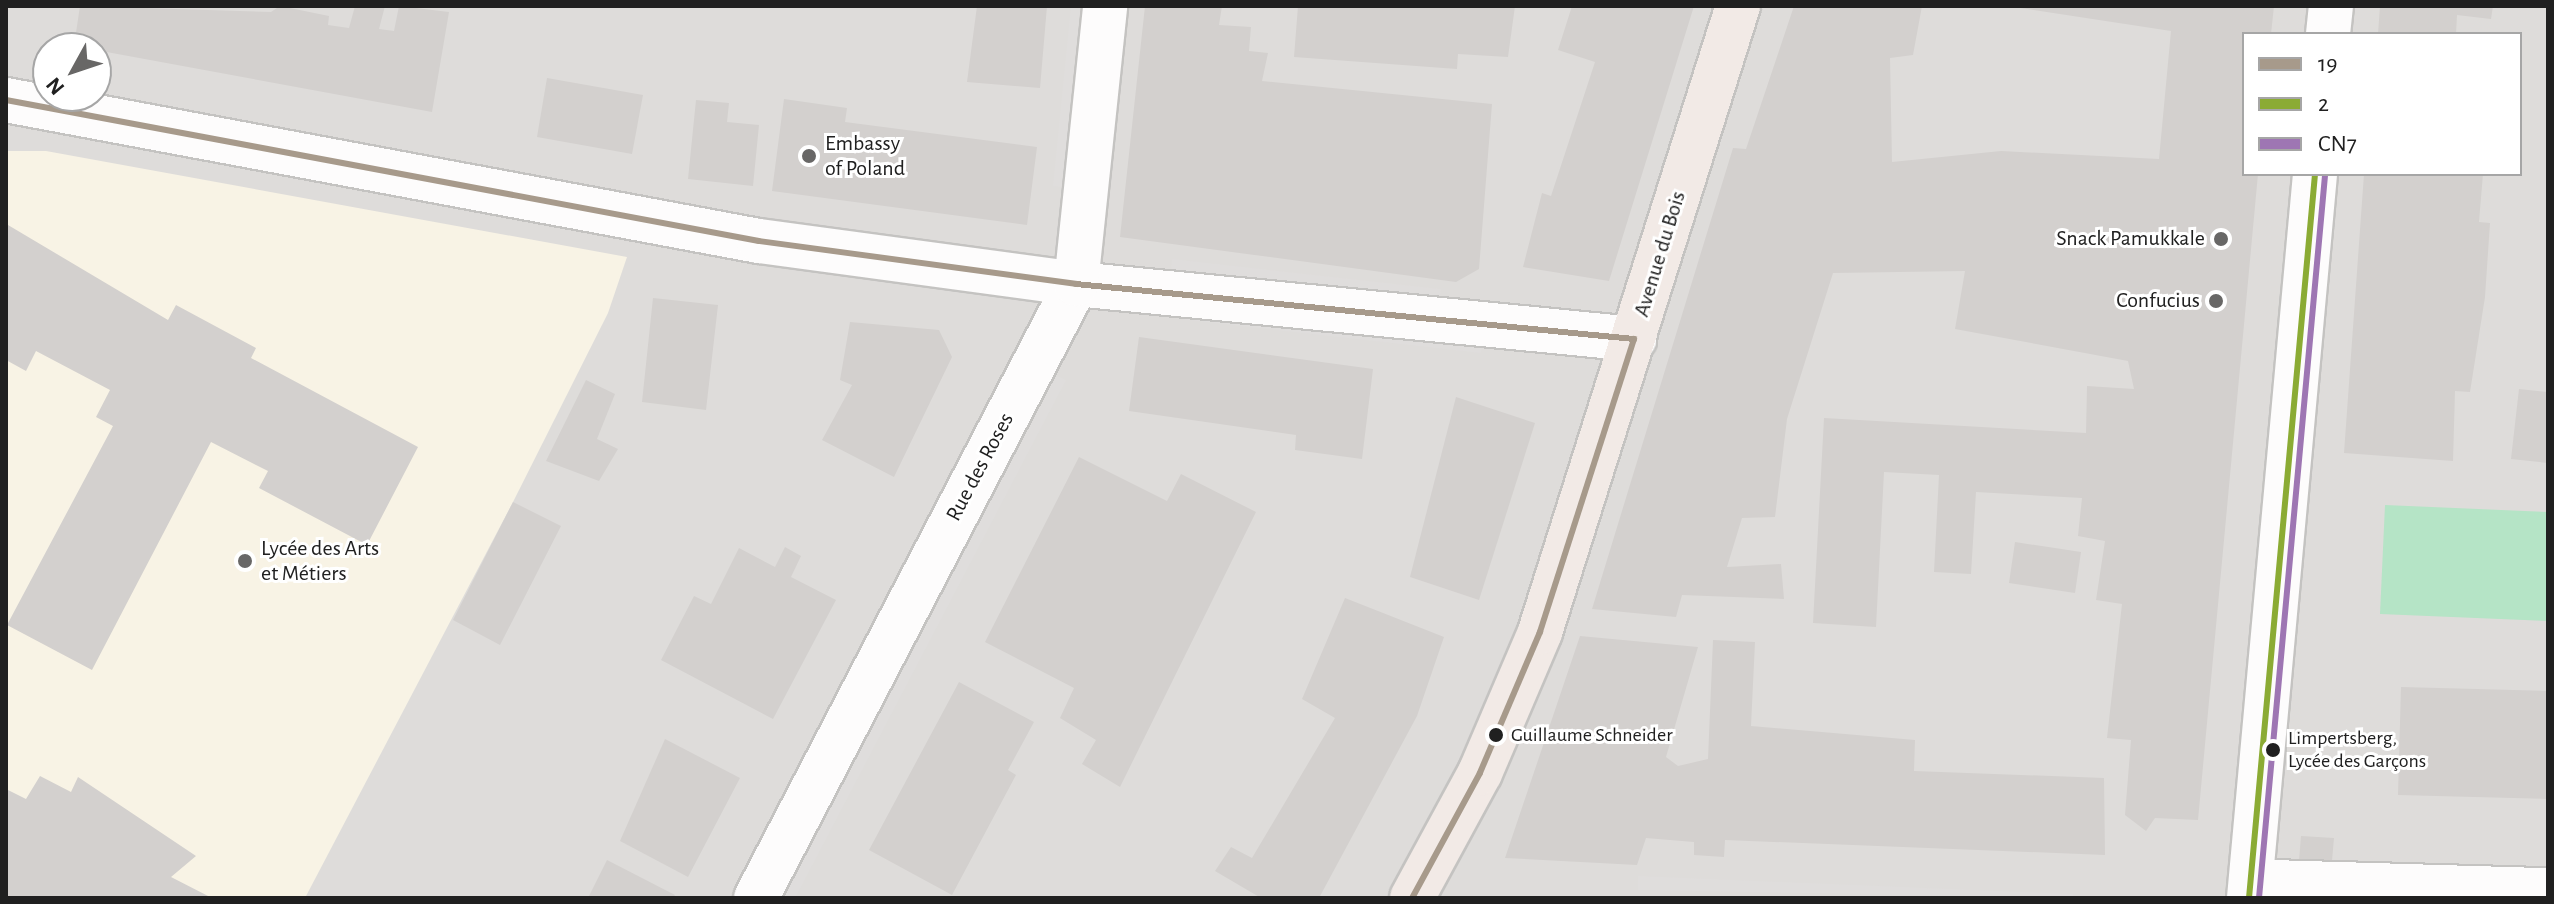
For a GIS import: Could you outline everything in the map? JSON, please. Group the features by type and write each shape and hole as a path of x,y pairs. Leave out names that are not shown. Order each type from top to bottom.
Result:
{"main road":[{"name":"Avenue du Bois","path":"1412,898 1480,773 1540,632 1738,6"}],"street":[{"name":"Rue des Roses","path":"756,898 1076,284 1105,6"},
{"path":"2328,32 2331,6"},
{"path":"6,100 759,241 1076,284 1634,339"},
{"path":"2249,898 2315,176"},
{"path":"2270,898 2271,882 2548,890"}],"shaded area":[{"path":"6,6 2548,6 2548,898 6,898"},
{"path":"1071,6 1082,6 1064,187 1053,186"},
{"name":"Lycée des Arts et Métiers","path":"6,151 46,151 627,257 608,313 513,502 305,898 6,898"},
{"path":"1172,259 1441,289 1439,303 1171,272"},
{"path":"1182,305 1482,340 1481,353 1180,319"},
{"path":"1054,374 1066,380 795,898 779,898"},
{"path":"1638,876 2073,894 2073,898 1638,890"}],"green space":[{"path":"2385,505 2548,512 2548,621 2380,614"}],"building":[{"path":"80,6 271,12 280,6 329,16 328,25 349,28 355,6 385,6 379,29 394,31 399,6 449,12 432,112 112,53 112,32 76,32"},
{"path":"977,6 1047,6 1040,88 967,82"},
{"path":"1145,6 1222,6 1219,25 1251,27 1249,51 1268,53 1262,81 1492,104 1479,269 1456,282 1120,237"},
{"path":"1298,6 1515,6 1508,57 1458,54 1457,69 1294,57"},
{"path":"1572,6 1694,6 1609,281 1523,267 1542,193 1551,196 1595,62 1558,50"},
{"path":"1794,6 1922,6 1913,55 1890,58 1892,162 2001,151 2159,159 2171,31 2007,6 2274,6 2271,32 2242,32 2242,176 2258,176 2198,820 2155,818 2146,831 2125,815 2131,740 2107,738 2122,604 2096,600 2105,541 2078,536 2082,498 1976,492 1971,574 1934,572 1939,475 1884,472 1876,627 1813,623 1824,418 2086,433 2087,386 2134,389 2128,361 1955,329 1965,271 1833,273 1787,419 1775,517 1742,518 1727,567 1781,564 1784,599 1682,595 1676,617 1592,609 1733,148 1746,149"},
{"path":"2380,6 2493,6 2491,19 2457,15 2456,32 2378,32"},
{"path":"547,78 643,95 632,154 537,137"},
{"path":"784,99 847,108 845,122 1037,147 1027,225 772,191"},
{"path":"696,100 729,103 727,122 759,125 753,186 688,179"},
{"path":"2364,176 2483,176 2479,222 2490,223 2485,297 2470,392 2455,391 2453,461 2344,453"},
{"path":"8,225 168,320 176,305 256,348 251,358 418,447 367,545 259,488 268,471 211,442 92,670 7,625 113,426 96,417 110,390 36,351 26,371 6,360"},
{"path":"653,298 718,305 706,410 642,402"},
{"path":"850,322 939,330 952,357 894,477 822,440 852,385 840,380"},
{"path":"1139,337 1373,369 1362,459 1295,450 1296,435 1129,411"},
{"path":"586,380 615,394 597,439 618,449 599,481 546,461"},
{"path":"2519,389 2548,392 2548,463 2511,459"},
{"path":"1456,397 1535,423 1479,600 1410,577"},
{"path":"1079,457 1167,501 1181,474 1256,512 1120,787 1082,764 1096,740 1060,718 1074,688 985,642"},
{"path":"513,502 561,526 500,645 453,620"},
{"path":"2015,542 2081,552 2075,593 2009,583"},
{"path":"785,547 801,556 791,577 836,600 773,719 661,660 694,596 711,604 739,548 775,567"},
{"path":"1345,598 1444,637 1417,716 1319,898 1261,898 1215,871 1231,847 1252,858 1335,718 1302,699"},
{"path":"1580,636 1698,647 1666,757 1678,766 1708,759 1713,640 1755,642 1751,726 1915,740 1914,771 2104,778 2105,855 1725,840 1724,857 1694,855 1694,842 1646,838 1637,865 1505,858"},
{"path":"959,682 1034,722 1008,770 1016,775 952,895 869,850"},
{"path":"2401,687 2548,691 2548,799 2398,795"},
{"path":"665,739 740,778 688,877 620,841"},
{"path":"40,776 71,792 78,777 196,856 171,877 212,898 6,898 6,789 26,799"},
{"path":"2301,836 2334,838 2330,883 2296,898"},
{"path":"607,860 675,895 673,898 588,898"}],"transit line":[{"name":"19","path":"6,100 759,241 1076,284 1634,339 1540,632 1480,773 1412,898"},
{"name":"2","path":"2249,898 2315,176"},
{"name":"CN7","path":"2259,898 2325,176"}],"place":[{"name":"Embassy of Poland","path":"809,156"},
{"name":"Snack Pamukkale","path":"2221,239"},
{"name":"Confucius","path":"2216,301"},
{"name":"Lycée des Arts et Métiers","path":"245,561"},
{"name":"Guillaume Schneider","path":"1496,735"},
{"name":"Limpertsberg, Lycée des Garçons","path":"2273,750"}]}
